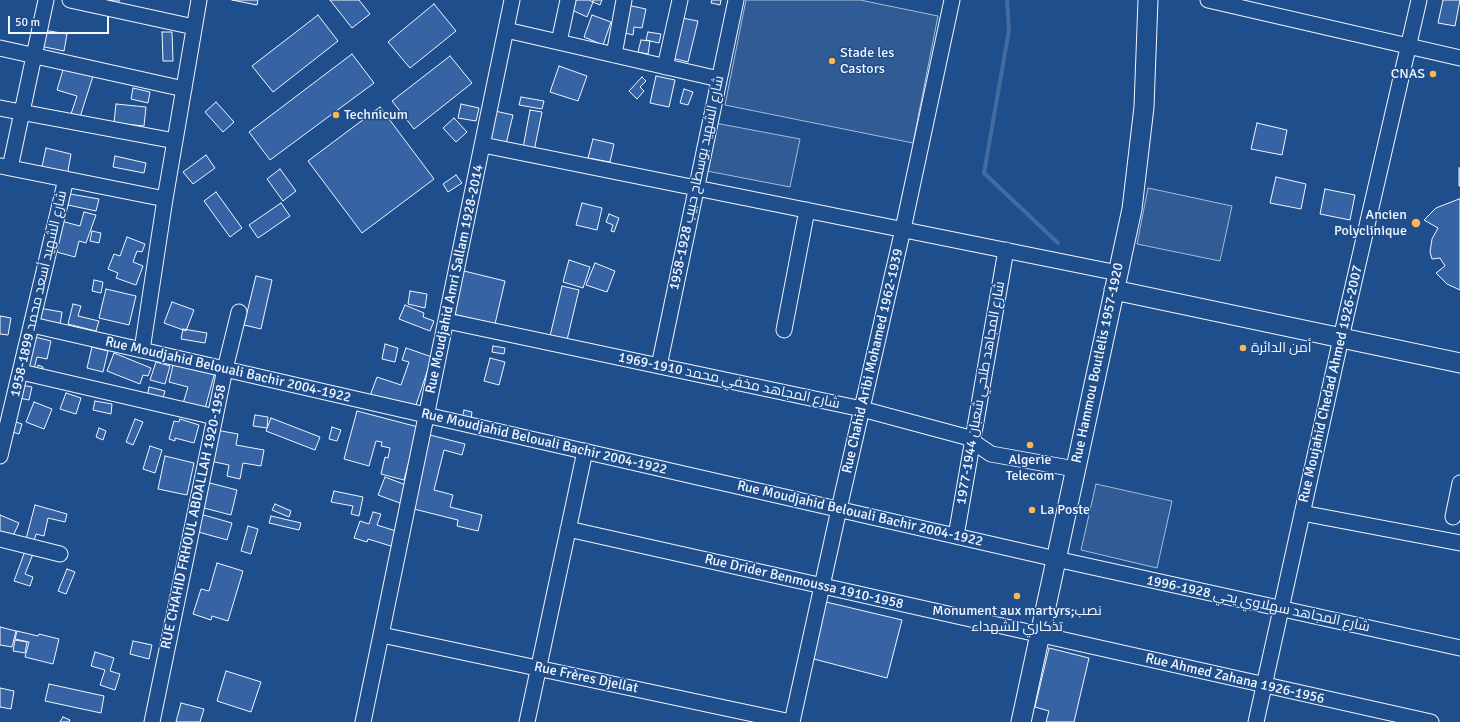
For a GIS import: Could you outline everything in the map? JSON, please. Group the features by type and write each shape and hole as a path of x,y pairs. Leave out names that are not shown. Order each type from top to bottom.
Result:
{"main road":[{"name":"Rue Hammou Boutlelis 1957-1920","path":"1021,722 1132,210 1144,107 1148,0"},
{"path":"1116,282 1341,338 1460,363"}],"street":[{"path":"46,0 21,113 5,167 165,199"},
{"path":"70,0 194,27"},
{"path":"142,350 165,199 199,0"},
{"name":"Rue Moudjahid Amri Sallam 1928-2014","path":"363,722 428,415 512,0"},
{"path":"559,42 568,0"},
{"path":"614,55 624,0"},
{"path":"665,67 680,0"},
{"name":"شارع الشهيد بوسطاح حبيب 1928-1958","path":"659,366 736,0"},
{"name":"Rue Chahid Aribi Mohamed 1962-1939","path":"792,722 903,229 952,0"},
{"path":"1208,0 1460,58"},
{"name":"Rue Moujahid Chedad Ahmed 1926-2007","path":"1256,722 1341,338 1419,0"},
{"path":"506,30 719,80"},
{"path":"0,48 184,89"},
{"path":"0,108 175,141"},
{"path":"483,145 1006,250 1116,282"},
{"name":"شارع الشهيد أسعد محمد 1899-1958","path":"0,456 66,179"},
{"path":"784,330 807,210"},
{"name":"شارع المجاهد طلحي شعبان 1944-1977","path":"956,536 1006,250"},
{"name":"RUE CHAHID FRHOUL ABDALLAH 1920-1958","path":"152,722 225,369 239,312"},
{"name":"شارع المجاهد مخفي محمد 1910-1969","path":"447,321 862,409 966,437 991,454 1075,469"},
{"name":"Rue Moudjahid Belouali Bachir 2004-1922","path":"32,325 1056,559"},
{"path":"21,372 215,417"},
{"path":"527,722 585,451"},
{"path":"1453,517 1460,483"},
{"path":"1302,513 1460,543"},
{"name":"Rue Drider Benmoussa 1910-1958","path":"568,529 1039,635"},
{"path":"0,539 60,554"},
{"name":"شارع المجاهد سهلاوي يحي 1928-1996","path":"1056,559 1460,648"},
{"name":"Rue Frères Djellat","path":"382,635 792,722"},
{"name":"Rue Ahmed Zahana 1926-1956","path":"1039,635 1431,722"}],"shaded area":[{"name":"Stade les Castors","path":"746,0 860,0 938,16 913,143 725,105"},
{"path":"715,123 800,139 790,187 707,171"},
{"path":"1148,188 1232,206 1220,261 1137,244"},
{"path":"1096,484 1172,501 1157,568 1081,550"}],"building":[{"path":"110,0 119,0 119,3"},
{"path":"232,0 258,0 257,5"},
{"path":"330,0 359,0 370,14 352,28"},
{"path":"576,0 589,0 593,2 587,17 572,10"},
{"path":"593,0 602,0 600,5 593,2"},
{"path":"712,0 721,0 720,5 711,3"},
{"path":"1443,0 1460,0 1455,26 1438,23"},
{"path":"434,4 456,31 410,68 388,42"},
{"path":"627,5 646,9 642,28 634,27 633,35 621,32"},
{"path":"318,15 338,41 273,92 252,66"},
{"path":"592,15 611,22 603,45 584,37"},
{"path":"682,18 698,21 688,62 672,58"},
{"path":"43,30 67,34 64,51 40,46"},
{"path":"162,32 172,32 173,61 163,61"},
{"path":"648,32 661,34 659,43 646,40"},
{"path":"641,40 650,41 648,54 638,52"},
{"path":"352,54 374,83 270,160 249,132"},
{"path":"450,56 472,83 414,129 392,101"},
{"path":"65,63 94,73 80,117 71,114 77,96 57,90"},
{"path":"559,66 587,76 578,101 550,92"},
{"path":"656,76 675,80 669,107 650,103"},
{"path":"642,77 646,81 640,87 644,91 637,99 629,91"},
{"path":"133,88 150,92 148,103 131,99"},
{"path":"684,89 693,92 688,105 680,103"},
{"path":"521,97 544,101 542,109 519,105"},
{"path":"216,102 234,122 223,132 205,112"},
{"path":"116,104 146,107 144,126 114,123"},
{"path":"461,104 479,108 476,121 458,118"},
{"path":"380,107 434,179 362,233 308,161"},
{"path":"530,110 542,112 534,151 523,148"},
{"path":"495,111 513,115 506,144 488,140"},
{"path":"454,118 467,132 456,142 443,128"},
{"path":"1257,123 1287,130 1282,155 1251,149"},
{"path":"593,139 614,144 610,162 588,158"},
{"path":"46,148 71,154 67,176 41,171"},
{"path":"206,155 215,168 193,184 183,172"},
{"path":"115,156 146,163 144,173 113,167"},
{"path":"1460,168 1460,186 1459,186"},
{"path":"280,169 296,191 283,201 267,179"},
{"path":"456,175 462,183 448,192 443,184"},
{"path":"1276,177 1306,184 1301,209 1270,203"},
{"path":"1325,189 1355,195 1350,220 1320,214"},
{"path":"216,192 242,228 230,237 204,201"},
{"path":"70,194 99,199 96,211 68,205"},
{"path":"1459,199 1460,290 1447,284 1436,273 1445,266 1440,258 1432,259 1430,252 1432,239 1438,228 1424,220 1436,208"},
{"path":"281,203 290,216 258,238 249,225"},
{"path":"582,203 602,208 597,230 576,225"},
{"path":"84,212 96,215 86,243 79,241 75,257 53,251 61,221 80,226"},
{"path":"609,214 619,218 614,232 611,231 613,225 606,222"},
{"path":"92,231 101,233 99,243 90,241"},
{"path":"127,237 145,244 142,252 137,251 133,262 143,266 136,285 116,278 118,273 108,269 114,254 120,256"},
{"path":"569,260 590,267 583,288 563,282"},
{"path":"595,263 615,271 607,292 586,285"},
{"path":"464,271 505,281 495,324 453,314"},
{"path":"256,276 272,280 261,329 244,325"},
{"path":"94,280 103,282 101,293 92,291"},
{"path":"562,286 579,290 567,340 550,336"},
{"path":"106,289 136,296 129,325 99,318"},
{"path":"410,291 427,294 425,308 408,304"},
{"path":"172,302 194,310 186,331 164,323"},
{"path":"73,304 81,306 78,316 99,321 96,331 68,324"},
{"path":"405,305 424,313 423,317 434,321 430,331 399,319"},
{"path":"39,308 62,312 60,325 37,322"},
{"path":"0,316 11,318 8,335 0,334"},
{"path":"183,329 207,333 205,343 181,339"},
{"path":"35,337 51,341 47,359 37,357 34,369 37,370 38,365 43,367 40,379 25,375"},
{"path":"385,344 398,348 395,362 382,359"},
{"path":"493,346 505,348 504,354 492,352"},
{"path":"92,347 108,351 103,372 87,368"},
{"path":"406,348 432,357 414,411 370,396 377,377 401,385 409,362 402,360"},
{"path":"114,353 151,368 148,376 143,375 140,384 107,371"},
{"path":"490,358 505,362 499,385 484,381"},
{"path":"174,361 215,372 203,416 181,410 188,387 169,382"},
{"path":"156,362 170,366 165,384 150,380"},
{"path":"22,385 32,387 29,400 19,398"},
{"path":"149,387 165,391 162,402 147,398"},
{"path":"66,393 81,398 76,414 60,409"},
{"path":"95,401 112,404 111,414 93,410"},
{"path":"34,402 52,409 44,429 26,422"},
{"path":"464,410 472,412 470,425 461,423"},
{"path":"357,411 418,427 404,480 381,474 385,457 388,458 390,448 381,446 382,442 376,441 369,466 344,459"},
{"path":"255,415 268,417 267,428 253,426"},
{"path":"271,418 320,437 315,450 266,431"},
{"path":"135,419 143,422 133,445 126,442"},
{"path":"180,419 199,425 194,443 175,438 175,441 169,439 174,421 179,422"},
{"path":"13,421 22,424 19,434 9,431"},
{"path":"332,427 341,430 337,441 329,439"},
{"path":"99,428 106,431 103,440 96,437"},
{"path":"216,430 238,434 236,445 264,450 261,466 243,463 240,479 227,476 229,465 210,461"},
{"path":"430,435 465,444 462,455 444,450 434,490 453,495 450,507 482,515 478,531 457,526 458,520 414,509"},
{"path":"150,446 162,450 155,473 143,469"},
{"path":"165,456 194,463 187,495 158,489"},
{"path":"385,477 406,485 400,503 378,495"},
{"path":"206,482 237,490 231,515 200,507"},
{"path":"334,491 363,497 359,516 351,514 353,506 331,502"},
{"path":"275,504 291,511 289,517 272,510"},
{"path":"35,505 67,514 65,522 48,518 44,536 36,534 34,541 26,539"},
{"path":"373,512 381,514 377,525 399,532 394,547 368,539 367,542 354,538 360,521 369,524"},
{"path":"200,514 232,523 227,540 195,531"},
{"path":"0,515 19,523 12,538 0,533"},
{"path":"271,516 301,523 299,530 269,523"},
{"path":"248,526 258,529 251,554 241,551"},
{"path":"25,551 33,554 25,574 33,577 30,586 14,581"},
{"path":"217,563 243,571 228,621 212,616 211,620 193,614 201,589 209,591"},
{"path":"67,569 75,572 66,594 58,591"},
{"path":"822,601 902,620 887,678 810,658"},
{"path":"0,627 16,631 12,647 0,645"},
{"path":"17,631 59,639 53,664 25,657 29,642 15,639"},
{"path":"15,640 27,642 25,653 13,651"},
{"path":"133,641 152,645 149,659 130,654"},
{"path":"1049,648 1089,658 1074,722 1046,722 1049,711 1035,707"},
{"path":"95,652 114,658 110,671 120,674 115,690 100,685 105,670 91,666"},
{"path":"226,671 261,682 251,712 217,701"},
{"path":"49,684 104,696 101,713 45,701"},
{"path":"0,688 14,691 11,709 0,707"},
{"path":"181,703 204,709 200,722 176,722"},
{"path":"63,717 70,720 69,722 60,722"}],"waterway":[{"path":"1007,0 1009,30 984,173 1058,243"}],"place":[{"name":"Stade les Castors","path":"832,61"},
{"name":"CNAS","path":"1433,74"},
{"name":"Technicum","path":"336,115"},
{"name":"Ancien Polyclinique","path":"1416,223"},
{"name":"أمن الدائرة","path":"1243,348"},
{"name":"Algerie Telecom","path":"1030,445"},
{"name":"La Poste","path":"1032,510"},
{"name":"Monument aux martyrs;نصب تذكاري للشهداء","path":"1017,596"}]}
